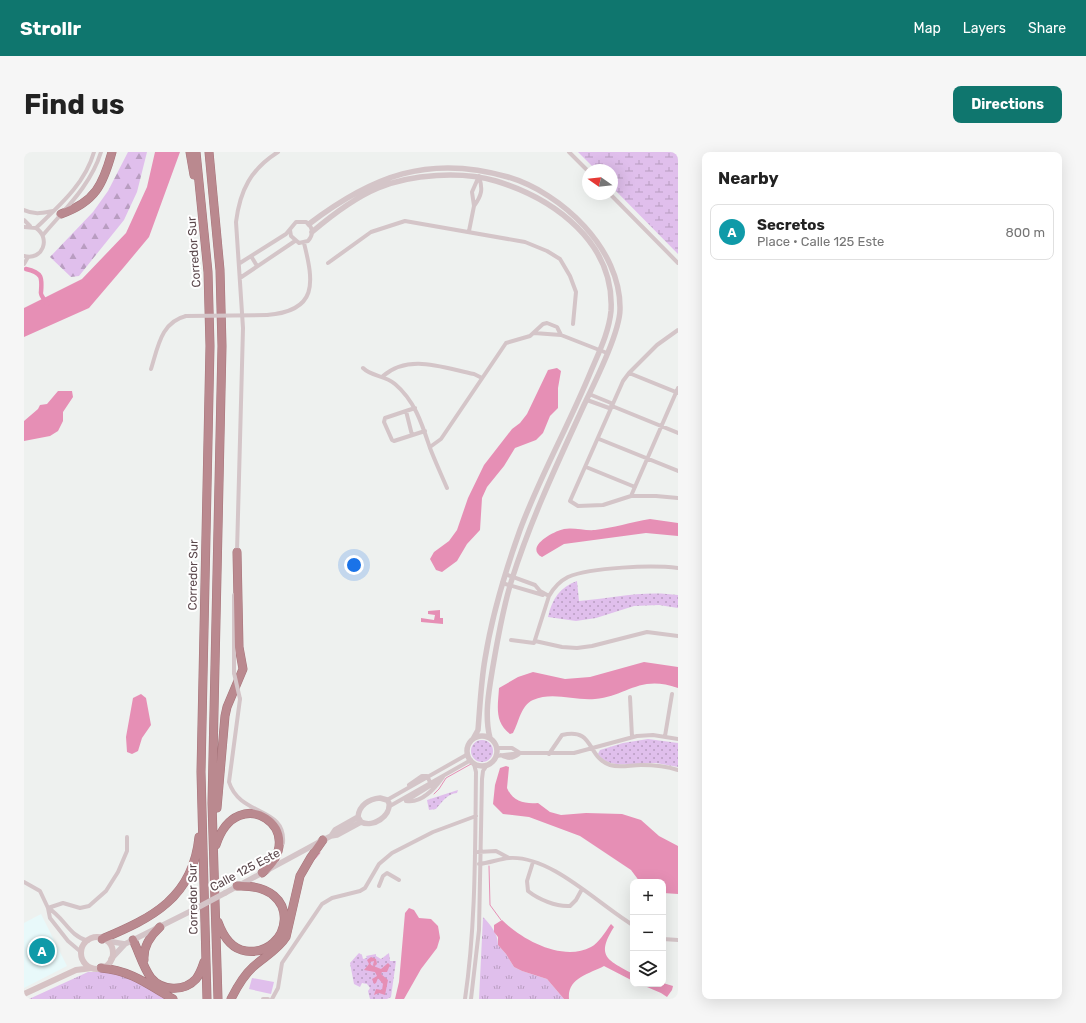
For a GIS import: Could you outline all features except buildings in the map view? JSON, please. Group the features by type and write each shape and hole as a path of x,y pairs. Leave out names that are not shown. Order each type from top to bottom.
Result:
{"highway":[{"path":"58,212 75,209 88,201 100,187 112,152"},
{"path":"190,152 205,226"},
{"name":"Corredor Sur","path":"196,152 205,226 210,346 201,772 207,999"},
{"name":"Corredor Sur","path":"209,152 220,270 222,346 213,770 218,999"},
{"path":"214,839 227,707 243,669 239,647 237,552"},
{"path":"104,940 145,920 164,906 186,880 195,859 199,843 202,808"},
{"path":"214,851 220,834 228,822 238,816 250,814 266,818 275,828 280,840 277,854 271,864 262,873"},
{"path":"231,999 238,986 249,972 280,945 286,937 300,876 323,840"},
{"path":"216,916 227,940 241,950 260,950 270,946 277,939 282,930 284,917 282,906 277,898 270,892 260,887 237,886"},
{"path":"144,963 144,951 148,940 160,927"},
{"path":"134,940 150,976 156,983 166,987 177,988 187,985 195,980 206,958"},
{"path":"101,968 128,973 173,999"}],"main road":[{"path":"24,994 81,968 101,968 112,959 112,949 104,940 94,938 88,941 82,955 66,974"},
{"path":"82,955 85,964 92,968"}],"street":[{"path":"24,264 26,256 34,256 43,248 43,235 77,186 91,162 94,152"},
{"path":"36,228 58,212 81,192 97,166 101,152"},
{"path":"277,854 282,847 283,837 276,821 266,814 238,800 231,789 229,782 240,699 234,673 234,603 244,328 236,222 242,192 255,171 264,161 278,152"},
{"path":"569,152 582,165"},
{"path":"309,224 344,198 376,181 405,173 441,168 514,179 557,201 600,244 614,274 620,310 607,353 534,519 510,585 500,628 490,687 487,726 490,738 498,755"},
{"path":"469,231 474,206 472,192 480,174"},
{"path":"474,206 482,193 480,174"},
{"path":"304,243 311,237 312,232 350,203 378,188 393,183 443,175 480,174 515,187 554,207 584,233 595,248 608,276 610,291 609,320 599,351 537,488 505,574 485,658 478,730 468,745 468,754 476,772 476,816 470,964 465,999"},
{"path":"616,200 678,263"},
{"path":"24,210 39,214 58,212"},
{"path":"24,220 43,235"},
{"path":"240,263 290,230 293,224 299,221 309,224"},
{"path":"328,263 371,232 405,221 525,242 547,251 560,259 570,276 576,292 573,324"},
{"path":"309,224 312,232"},
{"path":"24,228 30,226"},
{"path":"290,230 291,236 295,241 304,243"},
{"path":"240,278 295,241"},
{"path":"151,369 163,331 175,319 186,316 267,315 286,312 296,308 306,296 312,280 304,243"},
{"path":"251,256 257,266"},
{"path":"430,447 441,439 506,343 524,338 534,333 543,324 548,323 557,327 561,335"},
{"path":"678,330 657,346 629,373 623,381 599,439 570,501 572,504 578,506 603,505 631,496 678,498"},
{"path":"534,333 561,335 607,353"},
{"path":"383,376 396,367 410,363 474,374 482,378"},
{"path":"363,368 372,374 383,376 405,393 415,408 425,431 446,488"},
{"path":"629,373 677,393"},
{"path":"631,496 678,388"},
{"path":"588,397 609,408 612,406 678,433"},
{"path":"415,408 385,418 384,422 392,440 397,440 425,431"},
{"path":"406,412 412,435"},
{"path":"599,439 678,471"},
{"path":"586,467 635,487"},
{"path":"535,641 549,596 553,589 562,582 576,575 602,570 661,566 678,568"},
{"path":"505,574 535,585 540,591 549,596"},
{"path":"502,583 549,596"},
{"path":"511,640 530,643 534,643 535,641 562,647 577,648 592,646 647,632 678,636"},
{"path":"666,736 672,694"},
{"path":"630,697 632,737"},
{"path":"549,754 562,735 570,733 582,736 589,741 596,755 610,765 622,767 650,765 678,770"},
{"path":"473,739 481,736 490,738"},
{"path":"496,748 512,748 521,753 549,754 574,752 632,737 666,736 678,739"},
{"path":"498,755 507,758 514,758 521,753"},
{"path":"443,777 432,786 400,800 389,803 380,798 369,801 361,808 360,820 367,824 377,822 386,815 389,803 407,788 468,754"},
{"path":"471,999 479,930 482,779 483,771 487,765 498,755"},
{"path":"400,800 417,801 443,777 472,762 487,765"},
{"path":"427,776 432,786"},
{"path":"272,999 278,988 282,963 322,904 332,898 360,891 365,888 379,864 392,853 433,832 476,816"},
{"name":"Calle 125 Este","path":"112,959 125,944 195,909 323,840 337,835 360,820"},
{"path":"48,908 63,903 80,908 89,906 106,891 118,872 127,851 127,837"},
{"path":"475,852 496,851 510,858 533,862 546,867 582,889 630,923"},
{"path":"475,864 510,858"},
{"path":"533,862 527,881 528,891 532,894 557,905 570,906 576,900 582,889"},
{"path":"379,886 383,876 387,874 399,880"},
{"path":"24,882 40,891 48,908 50,918 68,941 82,955"},
{"path":"48,908 56,912 73,934 88,941"},
{"path":"666,939 678,940"},
{"path":"104,940 125,944"},
{"path":"263,999 268,999"}],"shaded area":[{"path":"155,152 180,152 149,237 89,308 24,337 24,308 82,279 126,233 147,187"},
{"path":"557,368 561,371 558,388 558,408 550,416 543,433 536,440 515,448 504,466 487,487 482,498 480,530 467,544 457,561 442,572 436,570 430,559 434,552 449,541 457,530 468,498 484,465 512,429 520,423 527,414 548,370"},
{"path":"58,391 72,391 73,397 63,412 63,421 58,431 50,436 24,441 24,421 38,409 40,405 47,404"},
{"path":"650,519 678,523 678,536 646,533 564,544 542,557 537,553 536,549 538,544 559,530 571,528 595,530"},
{"path":"440,610 440,618 443,618 443,624 421,622 421,618 434,620 435,615 428,614 428,611"},
{"path":"644,662 678,667 678,688 665,684 654,683 634,687 616,694 595,699 579,699 556,696 541,697 529,702 523,710 513,733 510,734 501,724 498,713 499,688 518,677 533,672 565,679 590,677"},
{"path":"141,694 146,698 151,725 142,738 138,751 132,754 127,752 126,737 133,698"},
{"path":"506,766 509,767 507,788 516,799 520,801 538,803 550,812 561,815 586,813 622,814 641,820 659,836 678,846 678,894 666,893 666,879 638,879 631,870 580,836 529,817 503,814 493,804 495,785 500,768"},
{"path":"409,908 414,910 419,918 431,919 438,926 440,938 437,948 421,969 404,999 395,999 399,982 405,913"},
{"path":"41,914 67,966 24,988 24,923"},
{"path":"502,920 520,935 544,947 568,952 580,951 591,947 597,943 611,924 614,927 605,945 605,951 611,961 630,972 630,979 604,966 575,981 569,992 569,999 564,999 547,979 514,967 498,945 498,937 494,932 494,925"},
{"path":"371,957 376,959 377,964 375,966 373,965 374,961 370,962 371,965 381,969 388,963 390,965 387,972 382,972 381,974 388,980 385,995 379,993 374,995 376,989 382,990 383,984 378,978 374,984 372,979 377,976 375,972 364,970 369,964 367,960"},
{"path":"666,984 673,986 667,997 647,987 666,987"}],"green space":[{"path":"128,152 147,152 137,192 124,220 79,276 71,277 50,257 93,212 108,191"},
{"path":"578,152 678,152 678,254 618,193 618,164 590,164"},
{"path":"577,581 579,601 653,593 678,595 678,608 659,605 634,606 596,618 576,621 548,617 554,599 561,590"},
{"path":"648,739 678,743 678,767 656,763 617,764 603,759 598,754 600,750 623,743"},
{"path":"478,740 486,740 493,747 493,755 486,762 478,762 471,755 471,747"},
{"path":"458,790 457,793 454,793 445,799 436,809 429,810 427,800"},
{"path":"483,917 494,930 498,945 514,967 547,979 564,999 479,999"},
{"path":"359,953 362,955 363,959 367,958 366,956 376,954 376,956 381,959 389,953 390,961 396,961 391,997 387,999 370,999 368,991 370,988 367,984 362,983 360,987 354,984 350,963"},
{"path":"88,972 106,972 131,978 166,999 29,999"},
{"path":"252,978 274,982 271,994 249,989"}],"waterway":[{"path":"26,269 36,272 40,277 41,293 47,304"},
{"path":"434,794 446,778 471,764"},
{"path":"314,860 320,853"},
{"path":"489,866 490,905 501,920"}],"place":[{"name":"Secretos","path":"42,951"}]}
